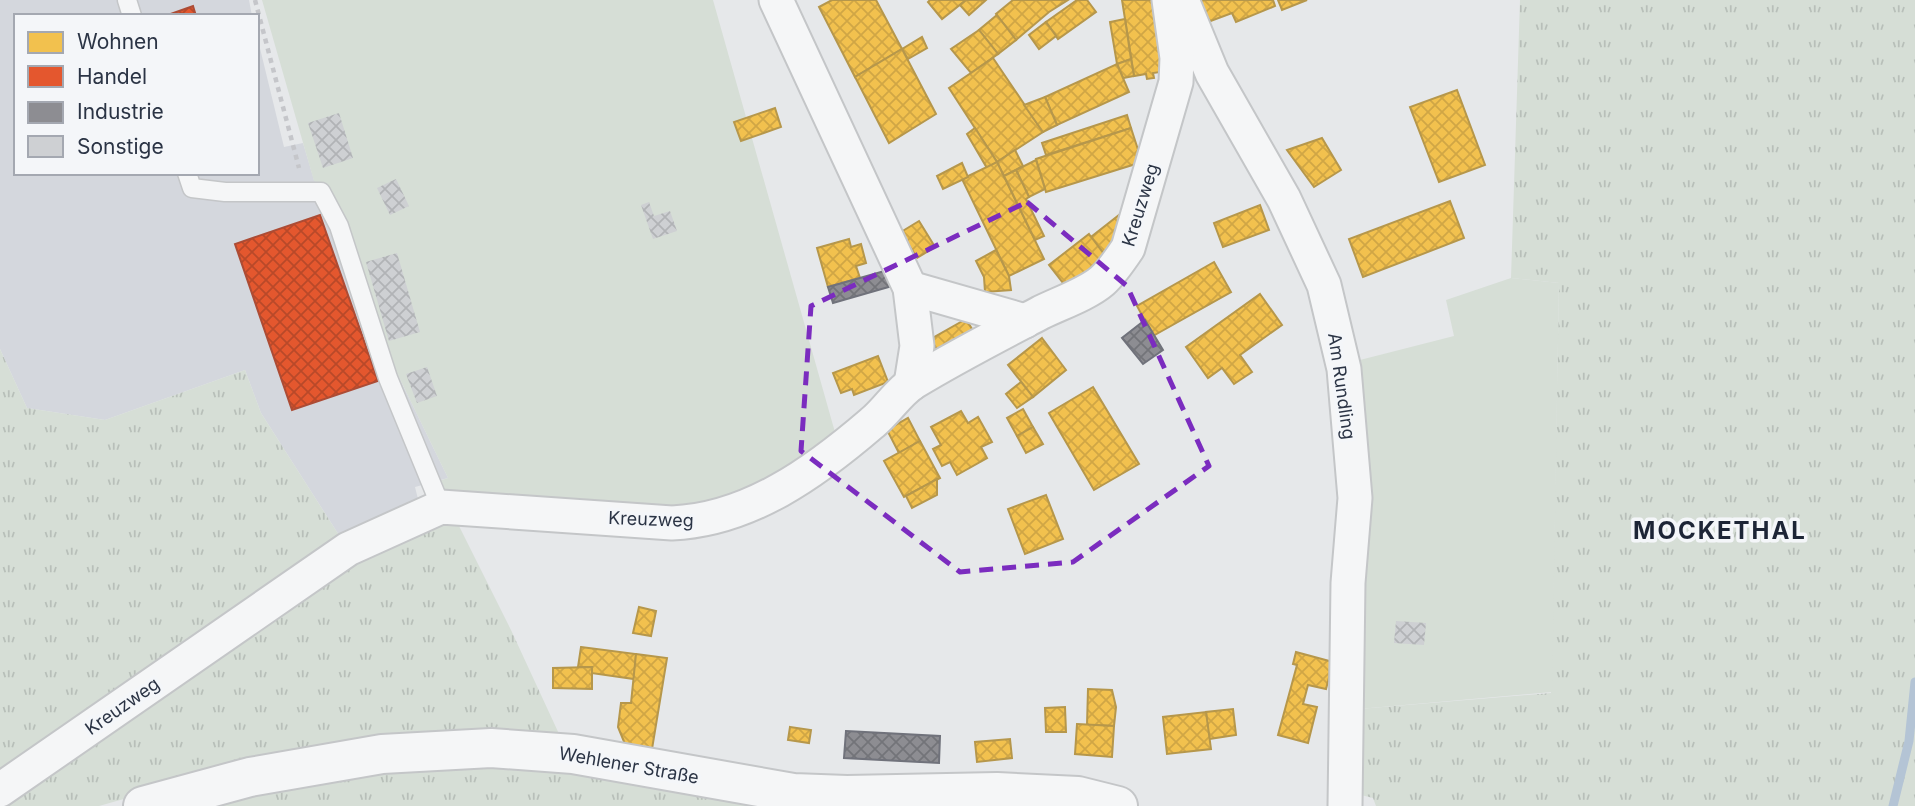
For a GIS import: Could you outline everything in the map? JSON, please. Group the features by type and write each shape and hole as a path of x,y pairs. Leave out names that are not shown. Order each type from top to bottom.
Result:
{"street":[{"path":"776,0 910,288 917,346 911,384"},
{"name":"Kreuzweg","path":"0,790 348,549 441,507 672,523 696,522 732,514 766,498 840,450 875,421 911,384 1100,283 1116,267 1128,248 1177,82 1177,58 1169,0"},
{"name":"Am Rundling","path":"1182,0 1212,73 1284,199 1324,285 1344,369 1355,498 1348,583 1345,806"},
{"path":"910,288 1025,321"},
{"name":"Wehlener Straße","path":"143,806 250,777 382,754 491,748 573,754 793,793 997,792 1078,796 1118,806"}],"lane":[{"path":"188,175 192,188 225,192 321,192 339,226 388,378 441,507"}],"path":[{"path":"259,19 305,192"}],"highlighted area":[{"path":"1027,202 1127,286 1209,466 1073,562 960,572 801,451 811,306"}],"shaded area":[{"path":"0,0 249,0 252,14 14,14 14,175 259,175 259,44 284,147 303,143 314,180 326,187 349,231 395,369 448,478 415,487 419,503 344,543 261,413 245,370 105,420 27,408 0,349"}],"green space":[{"path":"262,0 713,0 840,450 732,514 441,507 432,483 448,478 395,369 349,231 326,187 314,181"},
{"path":"1520,0 1915,0 1915,806 1376,806 1373,798 1357,794 1359,709 1551,693 1559,283 1511,278"},
{"path":"1511,278 1559,283 1552,692 1359,709 1365,577 1364,409 1356,361 1454,336 1446,300"},
{"path":"0,349 27,408 105,420 245,370 261,413 344,543 0,776"},
{"path":"454,516 560,736 244,765 99,806 7,806 83,748 354,558"},
{"path":"496,761 803,806 187,806 383,767"}],"building: Wohnen":[{"path":"832,0 876,0 902,49 855,77 819,7"},
{"path":"966,0 942,19 928,2"},
{"path":"966,0 986,0 969,15 960,5"},
{"path":"1013,0 1068,0 1016,40 996,14"},
{"path":"1077,0 1087,0 1096,12 1058,39 1046,22"},
{"path":"1122,0 1157,0 1167,71 1153,73 1154,78 1147,79 1146,74 1134,76"},
{"path":"1199,0 1273,0 1275,6 1236,22 1232,13 1208,22"},
{"path":"1278,0 1307,0 1282,10"},
{"path":"997,15 1016,40 998,54 979,30"},
{"path":"1125,19 1131,59 1117,64 1110,22"},
{"path":"1046,22 1056,36 1039,49 1029,35"},
{"path":"979,30 998,54 971,73 951,49"},
{"path":"922,37 927,48 908,59 902,49"},
{"path":"902,49 936,114 889,143 855,77"},
{"path":"993,58 1043,132 997,162 949,88"},
{"path":"1131,59 1134,76 1123,78 1117,64"},
{"path":"1117,64 1129,92 1057,125 1045,97"},
{"path":"1457,90 1485,165 1439,182 1410,107"},
{"path":"1045,97 1057,125 1043,132 1024,105"},
{"path":"775,108 781,127 741,141 734,122"},
{"path":"1127,115 1131,128 1046,155 1042,143"},
{"path":"975,128 997,162 987,168 967,134"},
{"path":"1131,128 1142,162 1046,192 1036,159"},
{"path":"1322,138 1341,170 1314,187 1287,150"},
{"path":"1015,150 1023,166 1004,176 997,162"},
{"path":"1036,160 1045,189 1029,197 1016,170"},
{"path":"997,162 1044,259 1009,276 962,179"},
{"path":"962,163 968,177 943,189 937,176"},
{"path":"1016,170 1029,197 1026,199 1044,236 1035,240 1004,176"},
{"path":"1450,201 1464,238 1363,277 1349,239"},
{"path":"1260,205 1269,230 1223,247 1214,223"},
{"path":"1119,215 1125,224 1107,258 1091,237"},
{"path":"919,221 935,247 917,258 901,232"},
{"path":"1089,234 1107,258 1067,288 1049,265"},
{"path":"849,239 851,247 861,244 866,263 856,266 860,278 828,287 817,248"},
{"path":"996,250 1009,276 1011,290 985,292 984,277 976,261"},
{"path":"1214,262 1231,292 1153,336 1137,306"},
{"path":"1260,294 1282,325 1240,355 1252,372 1234,384 1222,368 1208,378 1186,347"},
{"path":"966,319 975,334 940,355 931,339"},
{"path":"1042,338 1066,370 1033,397 1008,365"},
{"path":"878,356 888,382 854,395 852,389 841,393 833,373"},
{"path":"1021,382 1033,397 1017,408 1006,394"},
{"path":"1093,387 1139,464 1094,490 1049,413"},
{"path":"1023,409 1033,427 1017,436 1007,418"},
{"path":"961,411 968,423 978,417 992,442 981,447 987,458 957,475 950,462 942,466 933,449 941,445 931,427"},
{"path":"908,418 920,441 899,453 887,430"},
{"path":"1033,427 1043,444 1026,453 1017,436"},
{"path":"920,441 940,478 904,497 884,461"},
{"path":"937,479 937,495 912,508 906,496"},
{"path":"1046,495 1063,539 1025,554 1008,509"},
{"path":"639,607 656,611 651,636 633,633"},
{"path":"581,647 636,654 634,679 591,673 592,667 578,667"},
{"path":"1296,652 1333,662 1326,689 1308,685 1303,704 1317,707 1308,743 1278,735 1297,665 1293,664"},
{"path":"636,654 667,658 652,749 625,744 618,727 621,703 631,703"},
{"path":"592,667 592,689 553,688 553,668"},
{"path":"1088,689 1112,690 1116,707 1114,726 1087,725"},
{"path":"1065,707 1066,732 1046,732 1045,708"},
{"path":"1233,709 1236,735 1209,739 1206,712"},
{"path":"1206,712 1211,749 1167,754 1163,717"},
{"path":"1077,724 1114,726 1112,757 1075,754"},
{"path":"790,727 811,730 809,743 788,740"},
{"path":"1010,739 1012,758 977,762 975,742"}],"building: Handel":[{"path":"193,6 195,14 171,14"},
{"path":"320,215 378,381 292,410 235,244"}],"building: Industrie":[{"path":"888,270 892,286 833,303 828,287"},
{"path":"1145,320 1163,350 1143,364 1122,338"},
{"path":"846,731 940,736 939,763 844,758"}],"building: Sonstige":[{"path":"339,113 353,158 323,168 308,123"},
{"path":"396,179 409,206 390,215 377,188"},
{"path":"649,202 654,216 670,211 677,231 653,239 641,205"},
{"path":"397,253 420,332 389,341 366,262"},
{"path":"427,367 437,396 417,403 406,374"},
{"path":"1396,621 1426,623 1424,645 1394,643"}],"waterway":[{"path":"1893,806 1909,741 1915,682"}],"district":[{"name":"MOCKETHAL","path":"1720,530"}]}
